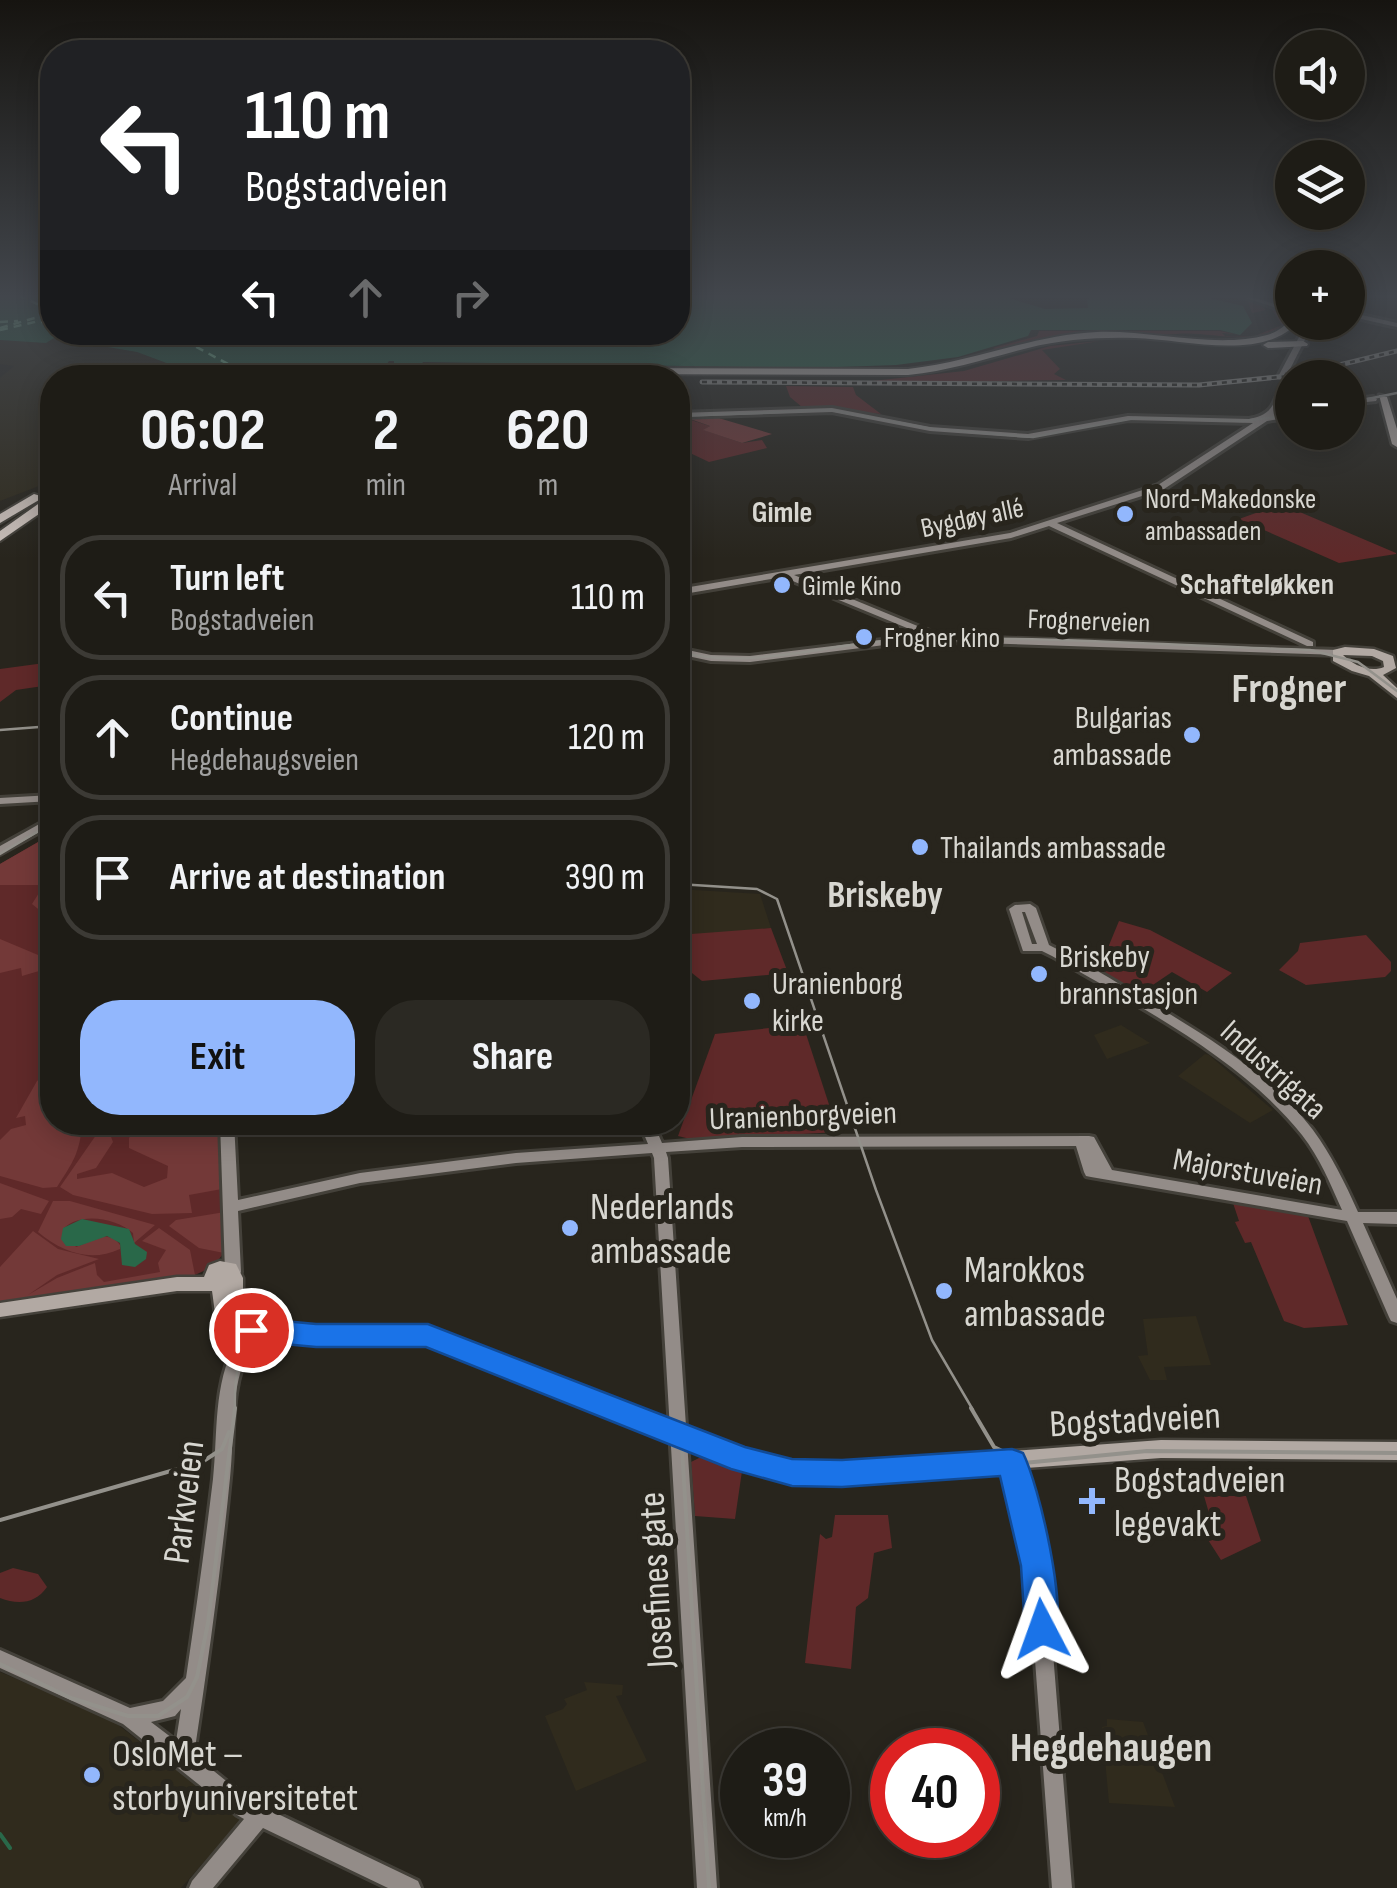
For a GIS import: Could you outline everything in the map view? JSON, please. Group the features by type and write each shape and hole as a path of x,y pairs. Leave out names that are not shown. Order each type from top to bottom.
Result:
{"highway":[{"path":"0,507 40,496"},
{"path":"0,519 40,499"},
{"path":"0,526 40,501"},
{"path":"0,537 40,503"}],"main road":[{"path":"1397,393 1378,399 1397,444"},
{"path":"1337,655 1388,667"},
{"path":"1337,655 1388,667"},
{"path":"1388,667 1397,694"},
{"path":"0,1310 223,1277"},
{"name":"Parkveien","path":"223,1277 225,1330 236,1337"},
{"name":"Bogstadveien","path":"236,1337 428,1336 762,1466 816,1474 1162,1449 1397,1451"}],"street":[{"path":"1365,400 1378,399"},
{"path":"690,415 785,410 850,412 930,429 1028,436 1137,418 1258,423"},
{"path":"1234,421 1275,412"},
{"name":"Bygdøy allé","path":"690,590 1008,536 1164,486 1275,412"},
{"path":"1050,523 1312,647"},
{"path":"784,574 936,638"},
{"name":"Frognerveien","path":"690,654 750,659 896,638 936,638 1312,647 1337,655"},
{"path":"0,801 40,799"},
{"path":"0,851 40,827"},
{"path":"0,859 40,836"},
{"path":"1015,908 1030,908 1044,947 1027,948 1015,908"},
{"name":"Industrigata","path":"1044,947 1196,1036 1272,1098 1317,1144 1397,1317"},
{"name":"Parkveien","path":"223,1277 232,1248 227,1135"},
{"path":"653,1135 660,1149"},
{"name":"Uranienborgveien","path":"230,1207 378,1176 516,1158 844,1139 1082,1141 1098,1172"},
{"name":"Josefines gate","path":"660,1149 708,1888"},
{"name":"Majorstuveien","path":"1098,1172 1353,1217 1397,1218"},
{"name":"Parkveien","path":"183,1759 236,1337"},
{"path":"1012,1462 1037,1566 1062,1888"},
{"path":"0,1658 130,1716 259,1817 412,1888"},
{"path":"130,1716 168,1709 195,1682"},
{"path":"199,1888 259,1817"}],"shaded area":[{"path":"0,383 40,383 40,486 0,501"},
{"path":"786,386 853,387 856,395 881,414 802,407 790,397"},
{"path":"705,414 772,434 742,443 703,430 710,426 690,419 690,415"},
{"path":"690,420 710,426 704,430 742,443 762,440 767,448 709,462 690,453"},
{"path":"1281,504 1396,554 1339,563 1239,519"},
{"path":"40,664 40,686 16,690 0,702 0,669"},
{"path":"40,841 40,1135 219,1135 225,1251 214,1266 195,1275 0,1304 0,864"},
{"path":"40,841 40,885 0,885 0,864"},
{"path":"690,890 760,894 771,928 690,936"},
{"path":"40,891 40,910 32,904"},
{"path":"1119,921 1150,930 1232,973 1207,992 1172,972 1138,995 1069,952 1107,950"},
{"path":"771,928 788,973 702,981 690,972 690,934"},
{"path":"1366,935 1391,962 1391,971 1385,977 1306,985 1279,970 1298,951 1300,943"},
{"path":"0,939 40,956 39,971 22,976 21,968 0,973"},
{"path":"1121,1025 1150,1043 1107,1059 1094,1035"},
{"path":"788,1026 806,1034 838,1132 694,1140 678,1136 690,1135 690,1103 715,1034"},
{"path":"1205,1054 1273,1110 1250,1123 1178,1076"},
{"path":"40,1079 40,1135 81,1135 57,1187 43,1188 0,1176 0,1140 11,1129 26,1125 25,1116 16,1118"},
{"path":"96,1135 110,1135 113,1142 96,1168 77,1174 77,1179 112,1173 144,1187 167,1178 168,1166 129,1148 129,1138 219,1135 222,1189 189,1195 192,1213 152,1214 73,1195 60,1187"},
{"path":"0,1183 49,1201 41,1214 21,1209 12,1217 0,1219"},
{"path":"53,1201 70,1201 155,1225 134,1243 133,1233 117,1224 98,1219 71,1223 64,1228 76,1247 105,1237 120,1245 120,1249 109,1253 77,1253 38,1232"},
{"path":"1233,1203 1308,1216 1348,1325 1304,1328 1284,1321 1251,1242 1245,1243 1235,1222 1239,1221"},
{"path":"225,1212 224,1253 199,1248 169,1226 176,1220"},
{"path":"82,1219 129,1229 135,1244 147,1252 146,1259 135,1267 122,1265 120,1243 107,1236 79,1246 66,1246 61,1239 63,1228"},
{"path":"159,1228 190,1250 195,1275 0,1304 0,1267 33,1231 58,1249 99,1259 57,1275 28,1295 95,1263 97,1275 104,1282 160,1272 158,1263 166,1250 142,1241"},
{"path":"1196,1316 1211,1365 1164,1367 1167,1380 1150,1380 1138,1356 1148,1355 1143,1319"},
{"path":"705,1455 742,1471 735,1519 695,1516 691,1462"},
{"path":"1204,1496 1246,1496 1261,1541 1221,1560 1194,1518 1209,1513"},
{"path":"835,1515 888,1515 892,1548 874,1553 868,1598 856,1607 851,1669 805,1663 820,1534 826,1539 832,1537"},
{"path":"13,1568 38,1574 47,1587 26,1602 0,1598 0,1573"},
{"name":"OsloMet – storbyuniversitetet","path":"0,1672 109,1718 241,1820 181,1888 0,1888"},
{"path":"584,1682 623,1685 622,1695 616,1696 647,1761 576,1791 545,1716 563,1709 567,1704 564,1699 587,1690"},
{"path":"1107,1719 1143,1722 1175,1807 1109,1803 1102,1727 1107,1726"}],"waterway":[{"path":"0,1834 10,1848"}],"tram line":[{"path":"1365,400 1397,393"},
{"path":"690,416 831,410 932,429 1033,437 1135,418 1243,421 1275,417"},
{"path":"690,654 766,657 883,641 963,638 1310,650 1358,662 1397,691"},
{"path":"0,730 40,727"},
{"path":"0,854 40,830"},
{"path":"690,885 757,889 777,899 876,1190 932,1340 973,1410"},
{"path":"235,1408 235,1387 243,1358 269,1338 431,1339 611,1410"},
{"path":"0,1664 71,1698 128,1716 158,1716 187,1697 197,1677 208,1623 235,1408"},
{"path":"605,1408 674,1435"},
{"path":"971,1408 994,1447 1025,1462"},
{"path":"671,1430 674,1435"},
{"path":"0,1520 202,1462 222,1449 229,1432"},
{"path":"674,1435 741,1462 799,1476 994,1466 1147,1451 1397,1453"},
{"path":"674,1435 682,1449 709,1888"}],"railway":[{"path":"885,383 1218,383"}],"place":[{"name":"Nord-Makedonske ambassaden","path":"1125,514"},
{"name":"Gimle Kino","path":"782,585"},
{"name":"Frogner kino","path":"864,637"},
{"name":"Bulgarias ambassade","path":"1192,735"},
{"name":"Thailands ambassade","path":"920,847"},
{"name":"Briskeby brannstasjon","path":"1039,974"},
{"name":"Uranienborg kirke","path":"752,1001"},
{"name":"Nederlands ambassade","path":"570,1228"},
{"name":"Marokkos ambassade","path":"944,1291"},
{"name":"Bogstadveien legevakt","path":"1092,1501"},
{"name":"OsloMet – storbyuniversitetet","path":"92,1775"}],"district":[{"name":"Gimle","path":"782,512"},
{"name":"Schafteløkken","path":"1257,584"},
{"name":"Frogner","path":"1289,687"},
{"name":"Briskeby","path":"885,894"},
{"name":"Hegdehaugen","path":"1111,1746"}],"route":[{"path":"251,1330 277,1334 428,1336 742,1460 792,1472 842,1474 1012,1462 1037,1566 1042,1629"}]}
